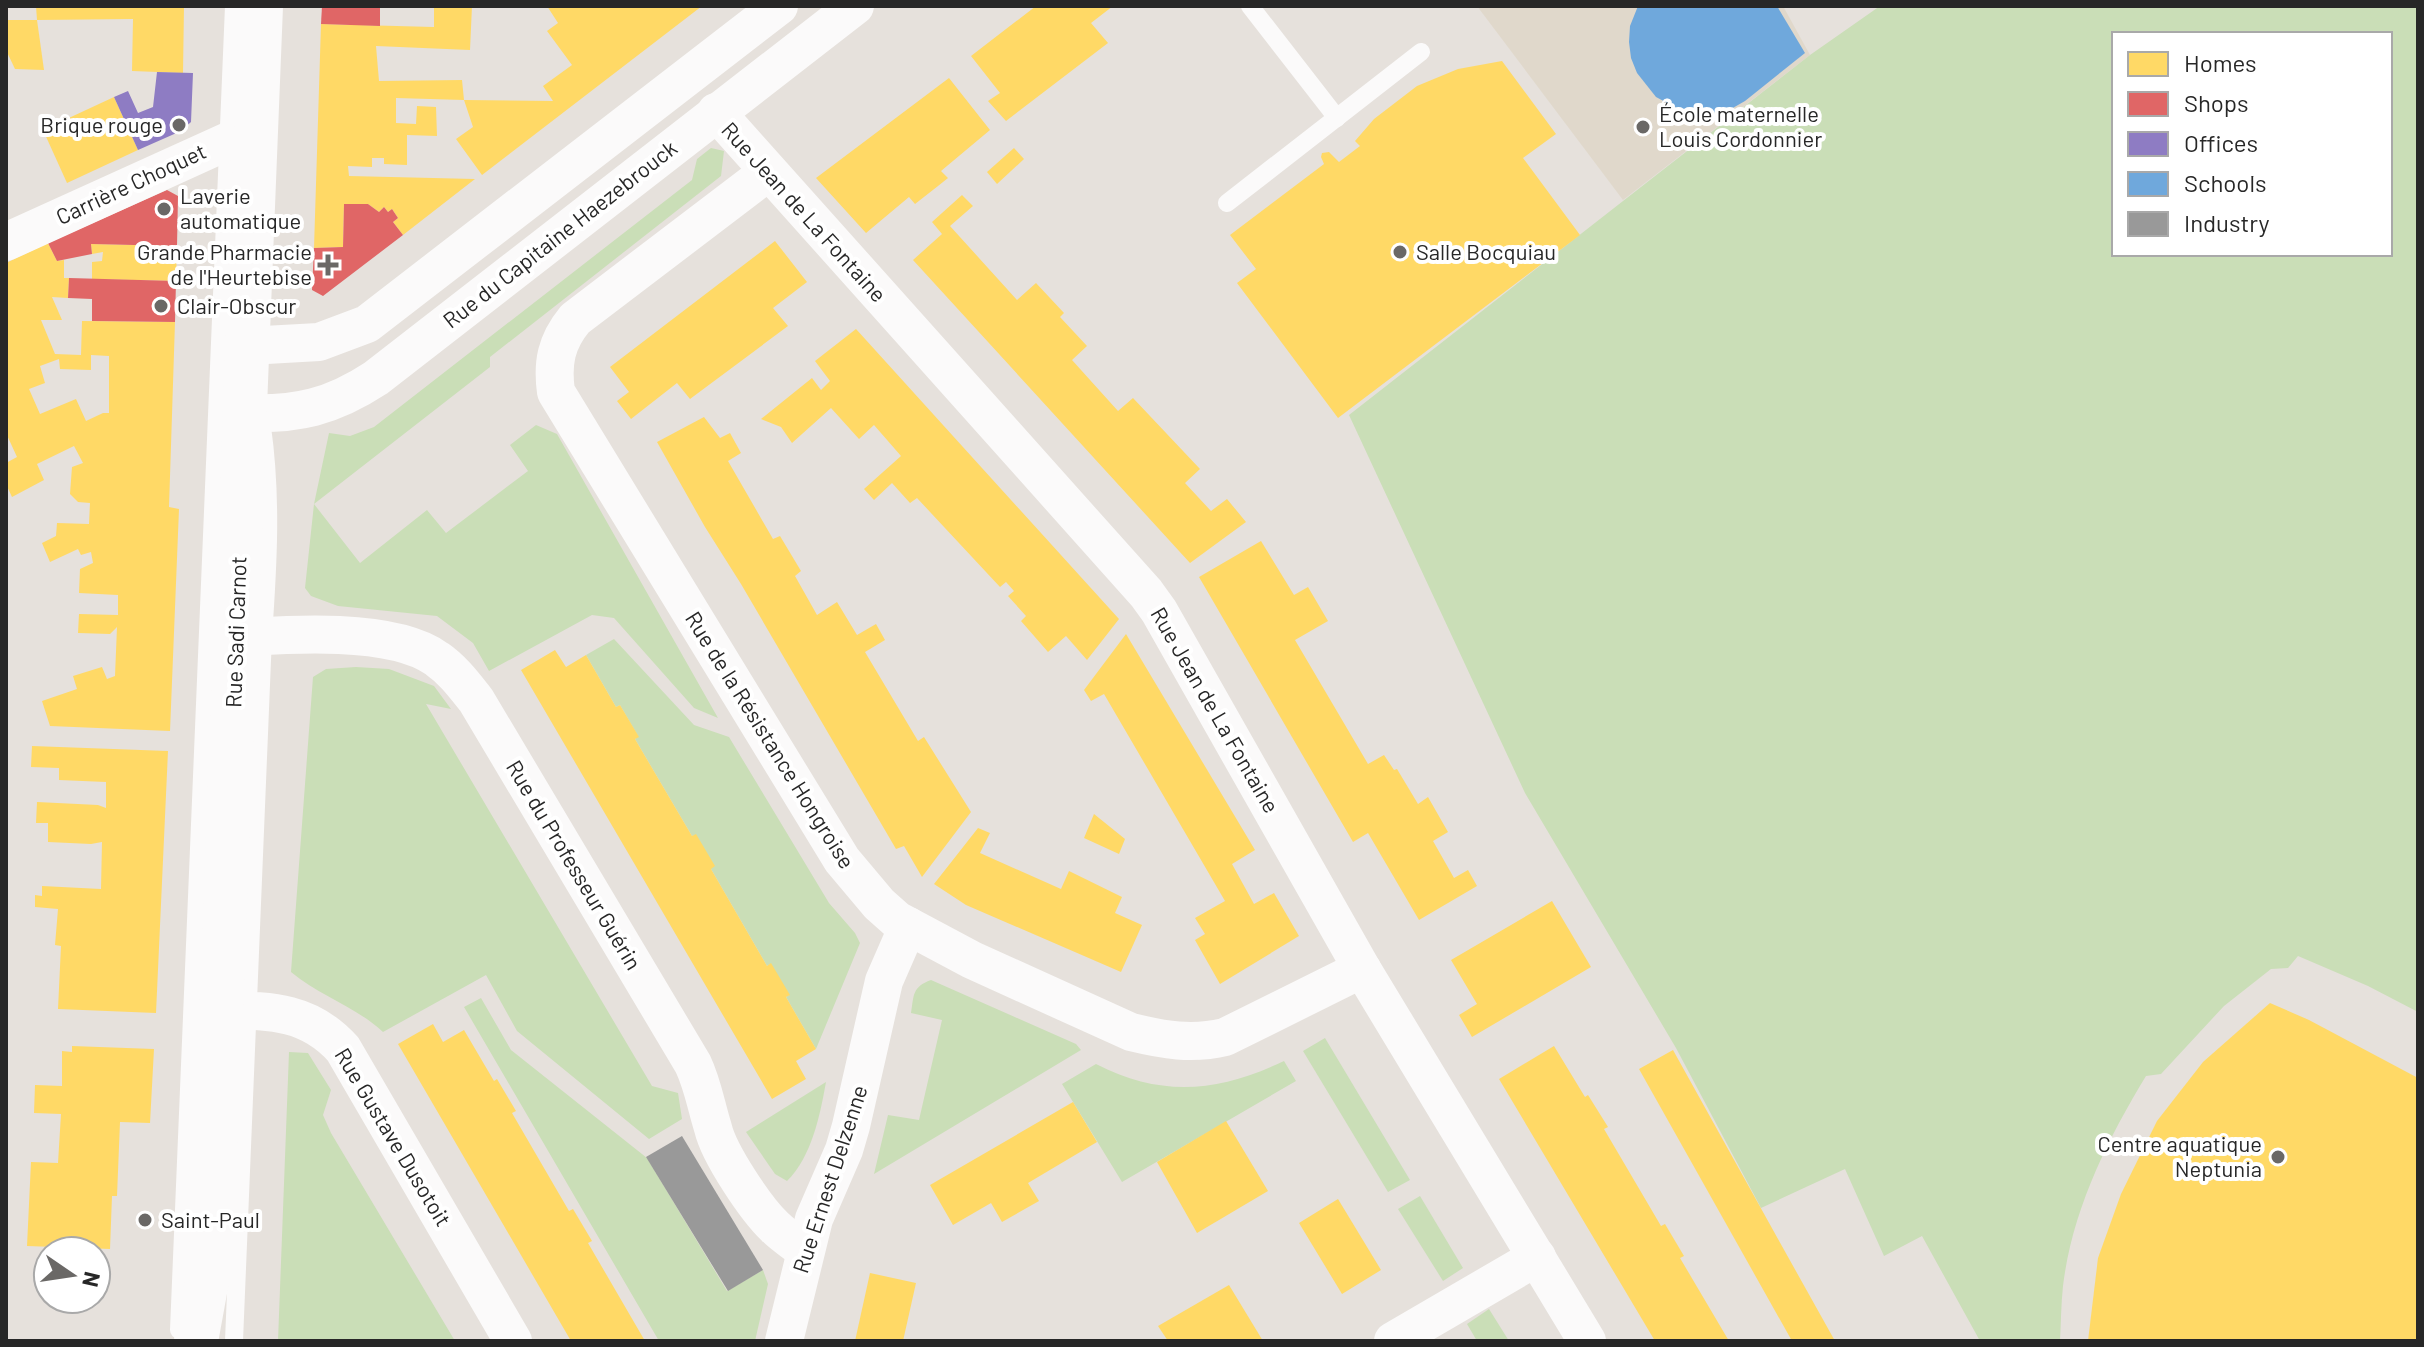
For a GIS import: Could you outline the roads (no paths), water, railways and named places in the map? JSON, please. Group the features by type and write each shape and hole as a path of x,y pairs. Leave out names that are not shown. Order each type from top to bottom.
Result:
{"main road":[{"name":"Rue Sadi Carnot","path":"196,1341 211,1259 234,1010 249,637 252,413 232,356 242,133 261,6"},
{"name":"Rue Sadi Carnot","path":"211,1259 222,1341"}],"street":[{"path":"232,356 319,342 367,324 779,6"},
{"name":"Rue du Capitaine Haezebrouck","path":"252,413 287,413 319,407 366,384 855,6"},
{"name":"Rue Jean de La Fontaine","path":"716,112 1146,593 1168,626 1362,969 1587,1341"},
{"name":"Carrière Choquet","path":"6,242 242,133"},
{"name":"Rue de la Résistance Hongroise","path":"768,172 575,319 564,332 556,352 553,372 556,392 842,860 879,904 908,926 972,960 1131,1032 1201,1043 1225,1037 1362,969"},
{"name":"Rue du Professeur Guérin","path":"249,637 346,635 384,641 435,657 456,675 476,700 693,1064 721,1148 759,1209 775,1228 804,1250"},
{"name":"Rue Ernest Delzenne","path":"784,1341 804,1250 844,1150 884,981 908,926"},
{"name":"Rue Gustave Dusotoit","path":"234,1010 281,1013 314,1024 343,1049 513,1341"},
{"path":"1393,1341 1537,1257"}],"lane":[{"path":"234,6 242,133"},
{"path":"1250,6 1337,118"},
{"path":"1227,203 1421,52"},
{"path":"179,1341 232,356"},
{"path":"234,1010 234,1341"}],"place":[{"name":"Brique rouge","path":"179,125"},
{"name":"École maternelle Louis Cordonnier","path":"1643,127"},
{"name":"Laverie automatique","path":"164,209"},
{"name":"Salle Bocquiau","path":"1400,252"},
{"name":"Grande Pharmacie de l'Heurtebise","path":"328,265"},
{"name":"Clair-Obscur","path":"161,306"},
{"name":"Centre aquatique Neptunia","path":"2278,1157"},
{"name":"Saint-Paul","path":"145,1220"}]}
